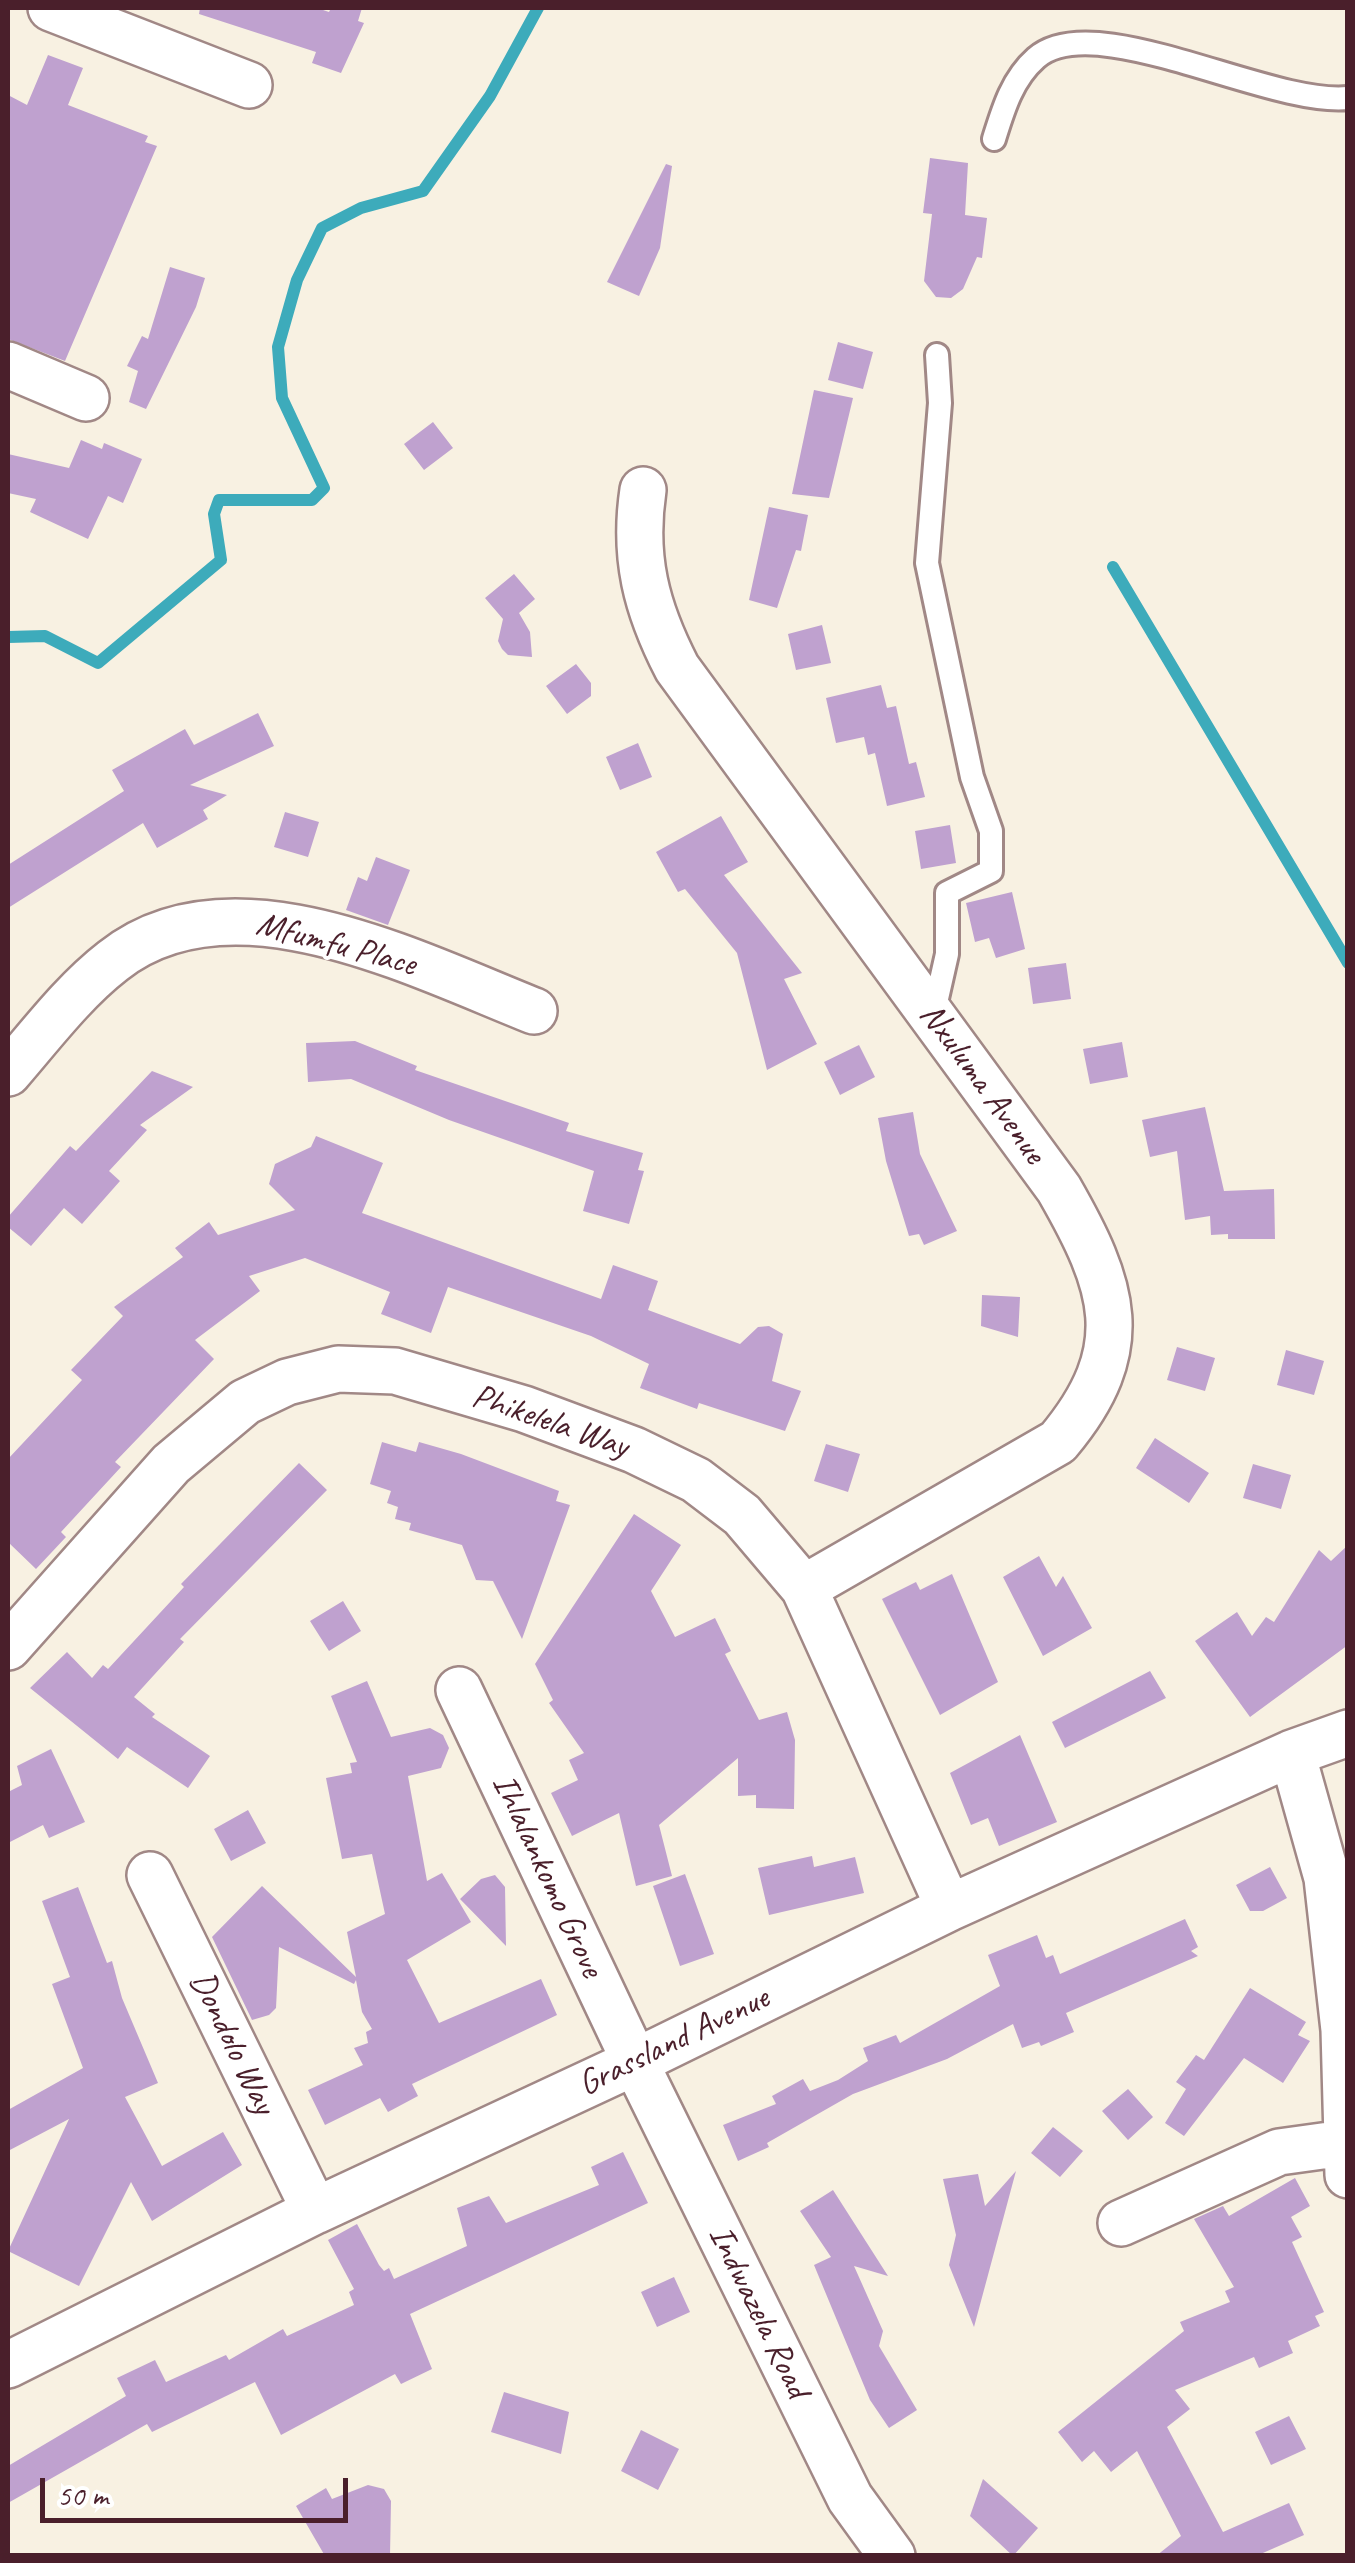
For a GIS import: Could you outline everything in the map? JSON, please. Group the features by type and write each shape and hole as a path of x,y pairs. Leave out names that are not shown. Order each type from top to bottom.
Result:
{"street":[{"path":"51,8 249,85"},
{"path":"8,365 86,398"},
{"name":"Nxuluma Avenue","path":"644,490 638,560 663,640 677,668 1059,1188 1088,1240 1108,1292 1111,1321 1104,1360 1084,1411 1058,1442 804,1588"},
{"name":"Mfumfu Place","path":"8,1073 114,959 163,932 215,919 250,919 393,956 534,1011"},
{"name":"Phikelela Way","path":"8,1648 171,1464 245,1402 287,1382 338,1369 395,1371 524,1409 634,1450 696,1480 742,1515 804,1588 949,1908"},
{"name":"Ihlalankomo Grove","path":"459,1690 634,2062"},
{"name":"Grassland Avenue","path":"8,2364 315,2210 634,2062 949,1908 1292,1753 1348,1734"},
{"path":"1121,2223 1279,2152 1346,2159 1344,2030 1327,1878 1292,1753"},
{"name":"Dondolo Way","path":"150,1875 315,2210"},
{"name":"Indwazela Road","path":"634,2062 850,2498 892,2556"}],"lane":[{"path":"994,139 1007,99 1025,70 1053,48 1076,44 1165,55 1299,97 1348,98"},
{"path":"933,1016 947,954 946,893 990,871 991,831 972,777 927,563 940,403 937,356"}],"building":[{"path":"200,8 317,8 329,12 331,8 362,8 358,21 364,23 341,73 312,63 316,52 199,14"},
{"path":"48,55 83,68 68,105 148,136 145,142 157,146 65,361 8,339 8,95 27,105"},
{"path":"930,158 968,163 965,215 987,218 982,258 977,257 963,289 951,298 936,297 924,281 932,214 923,213"},
{"path":"666,164 672,166 660,248 639,296 607,282"},
{"path":"170,267 205,278 196,307 146,409 129,402 138,371 127,366 142,336 148,339"},
{"path":"838,342 873,352 863,389 828,380"},
{"path":"814,390 853,398 829,498 792,494"},
{"path":"433,422 453,448 424,470 404,444"},
{"path":"81,440 102,449 104,443 142,459 123,503 108,496 88,539 30,512 36,499 8,493 8,454 69,468"},
{"path":"769,507 808,515 801,551 796,550 777,608 749,600"},
{"path":"514,574 535,599 519,613 530,632 532,657 508,655 502,649 498,641 503,619 485,598"},
{"path":"822,625 831,663 796,670 788,634"},
{"path":"576,664 591,683 591,696 567,714 546,686"},
{"path":"881,685 887,708 896,706 909,764 916,762 925,797 887,806 875,753 868,755 864,737 836,743 826,698"},
{"path":"258,713 274,746 190,785 227,795 203,810 208,819 157,848 143,823 8,908 8,865 124,791 112,770 185,729 194,745"},
{"path":"638,743 652,777 620,790 606,757"},
{"path":"285,812 319,822 308,857 274,847"},
{"path":"721,816 748,862 724,875 802,973 784,979 817,1044 767,1070 737,953 685,889 678,892 656,852"},
{"path":"950,825 956,863 921,869 915,831"},
{"path":"376,857 410,870 388,925 346,910 358,877 367,881"},
{"path":"1012,892 1025,949 996,958 989,938 975,942 966,903"},
{"path":"1066,963 1071,999 1033,1004 1028,968"},
{"path":"355,1041 417,1066 415,1070 569,1123 566,1131 643,1153 638,1170 644,1171 629,1224 583,1211 594,1171 449,1120 351,1079 308,1082 306,1043"},
{"path":"1122,1042 1128,1077 1090,1084 1083,1049"},
{"path":"859,1045 875,1077 840,1095 824,1062"},
{"path":"152,1071 193,1087 140,1125 147,1130 109,1171 120,1181 82,1224 64,1208 31,1246 8,1227 8,1217 70,1146 76,1151"},
{"path":"1205,1107 1224,1191 1274,1189 1275,1239 1228,1239 1228,1234 1211,1235 1210,1216 1185,1220 1177,1151 1150,1157 1142,1120"},
{"path":"913,1112 920,1154 957,1231 924,1245 919,1234 909,1236 886,1161 878,1118"},
{"path":"316,1136 383,1163 362,1213 601,1299 613,1265 658,1281 648,1310 740,1344 758,1327 769,1326 783,1334 772,1381 801,1391 785,1431 699,1403 697,1409 640,1388 649,1364 591,1336 448,1287 431,1333 381,1314 390,1292 305,1258 249,1276 260,1291 195,1340 214,1359 115,1462 121,1467 61,1532 66,1537 36,1569 8,1542 8,1459 82,1380 71,1370 123,1316 114,1307 183,1257 175,1248 209,1222 218,1235 295,1210 269,1184 275,1164 311,1147"},
{"path":"982,1295 1020,1297 1018,1337 981,1326"},
{"path":"1177,1347 1215,1358 1205,1391 1167,1380"},
{"path":"1286,1350 1324,1361 1314,1395 1277,1385"},
{"path":"1155,1438 1209,1473 1189,1503 1136,1468"},
{"path":"382,1442 416,1452 419,1442 461,1454 559,1491 556,1501 570,1505 522,1639 493,1581 476,1580 462,1545 409,1530 411,1523 395,1519 398,1507 387,1503 391,1491 370,1484"},
{"path":"826,1444 860,1454 848,1492 814,1481"},
{"path":"299,1463 327,1490 180,1639 184,1642 134,1697 155,1714 152,1717 210,1756 188,1788 127,1747 118,1759 30,1688 67,1652 92,1678 103,1665 108,1669 184,1587 181,1584"},
{"path":"1253,1464 1291,1475 1281,1509 1243,1498"},
{"path":"634,1514 681,1545 651,1591 675,1637 715,1618 731,1651 725,1654 759,1720 787,1712 795,1740 794,1809 756,1808 756,1795 738,1796 738,1758 659,1825 672,1876 636,1886 619,1813 572,1836 551,1793 578,1780 569,1760 584,1753 549,1703 553,1700 535,1664"},
{"path":"1348,1545 1348,1645 1250,1717 1195,1641 1237,1612 1252,1636 1266,1617 1274,1622 1319,1550 1331,1561"},
{"path":"1039,1556 1056,1587 1063,1576 1092,1628 1043,1656 1003,1577"},
{"path":"952,1574 998,1682 940,1715 882,1599 916,1582 920,1590"},
{"path":"343,1601 361,1631 329,1651 310,1621"},
{"path":"1150,1671 1166,1698 1065,1748 1052,1722"},
{"path":"367,1681 391,1737 430,1728 443,1735 449,1748 441,1768 408,1776 427,1881 442,1873 471,1922 407,1960 439,2023 541,1979 557,2015 412,2084 418,2096 388,2112 380,2098 325,2125 308,2090 363,2065 354,2048 368,2043 366,2032 372,2029 362,2012 356,1980 354,1984 279,1947 276,2008 269,2015 252,2020 212,1937 262,1886 356,1977 347,1932 385,1914 372,1854 342,1859 326,1778 352,1773 350,1763 357,1762 331,1696"},
{"path":"1020,1735 1057,1822 999,1846 988,1818 971,1825 950,1773"},
{"path":"51,1749 85,1822 49,1838 43,1825 8,1843 8,1792 22,1785 17,1766"},
{"path":"248,1810 266,1843 231,1861 214,1829"},
{"path":"812,1856 814,1867 855,1857 864,1893 769,1915 758,1868"},
{"path":"1270,1867 1287,1898 1263,1911 1250,1911 1236,1885"},
{"path":"685,1874 714,1954 680,1966 653,1886"},
{"path":"495,1875 505,1887 506,1946 460,1899 481,1879"},
{"path":"78,1887 107,1963 112,1961 122,1998 158,2083 125,2097 162,2166 223,2132 242,2165 152,2221 131,2182 79,2286 8,2251 69,2119 8,2151 8,2110 83,2068 52,1984 70,1977 42,1901"},
{"path":"1185,1919 1198,1947 1191,1951 1198,1956 1066,2013 1074,2032 1041,2046 1039,2042 1022,2048 1013,2024 947,2059 853,2094 767,2143 769,2147 738,2161 723,2125 776,2104 772,2096 803,2079 810,2091 838,2080 868,2061 863,2048 896,2035 900,2043 1000,1986 988,1955 1037,1935 1046,1958 1053,1955 1060,1974"},
{"path":"1250,1988 1306,2022 1298,2035 1310,2041 1283,2083 1244,2058 1184,2136 1165,2123 1186,2089 1176,2082 1196,2055 1204,2060"},
{"path":"1128,2089 1153,2117 1128,2140 1102,2111"},
{"path":"1053,2127 1083,2151 1060,2177 1031,2153"},
{"path":"623,2152 648,2203 410,2314 432,2369 401,2384 395,2374 281,2435 255,2382 152,2432 147,2424 8,2503 8,2466 126,2396 117,2378 155,2360 166,2382 226,2355 229,2360 283,2329 287,2336 354,2305 349,2292 354,2289 328,2240 357,2224 379,2265 384,2271 389,2268 394,2279 467,2246 457,2208 489,2196 506,2223 599,2185 591,2167"},
{"path":"1016,2171 974,2327 949,2265 956,2235 943,2179 978,2174 985,2206"},
{"path":"1295,2178 1310,2206 1291,2217 1302,2237 1292,2242 1324,2312 1315,2316 1320,2326 1288,2341 1293,2353 1259,2368 1254,2357 1175,2390 1190,2409 1167,2427 1223,2532 1289,2503 1304,2535 1256,2556 1156,2556 1181,2536 1137,2451 1111,2472 1094,2451 1082,2462 1058,2432 1184,2331 1180,2322 1230,2302 1225,2291 1234,2287 1194,2219 1223,2206 1229,2216"},
{"path":"833,2190 888,2276 854,2266 883,2331 879,2346 917,2410 889,2428 870,2400 814,2265 831,2257 800,2211"},
{"path":"674,2277 690,2312 657,2327 641,2292"},
{"path":"504,2392 569,2412 561,2454 491,2432"},
{"path":"1289,2416 1306,2449 1271,2465 1255,2432"},
{"path":"641,2430 679,2449 658,2490 621,2471"},
{"path":"983,2479 1038,2528 1013,2556 970,2516"},
{"path":"368,2485 384,2489 391,2501 390,2556 325,2556 296,2506 326,2488 332,2499"}],"waterway":[{"path":"8,637 45,636 98,663 221,560 214,514 219,500 312,500 324,488 282,398 278,347 297,280 322,228 361,208 423,191 490,96 538,8"},
{"path":"1113,567 1348,963"}]}
